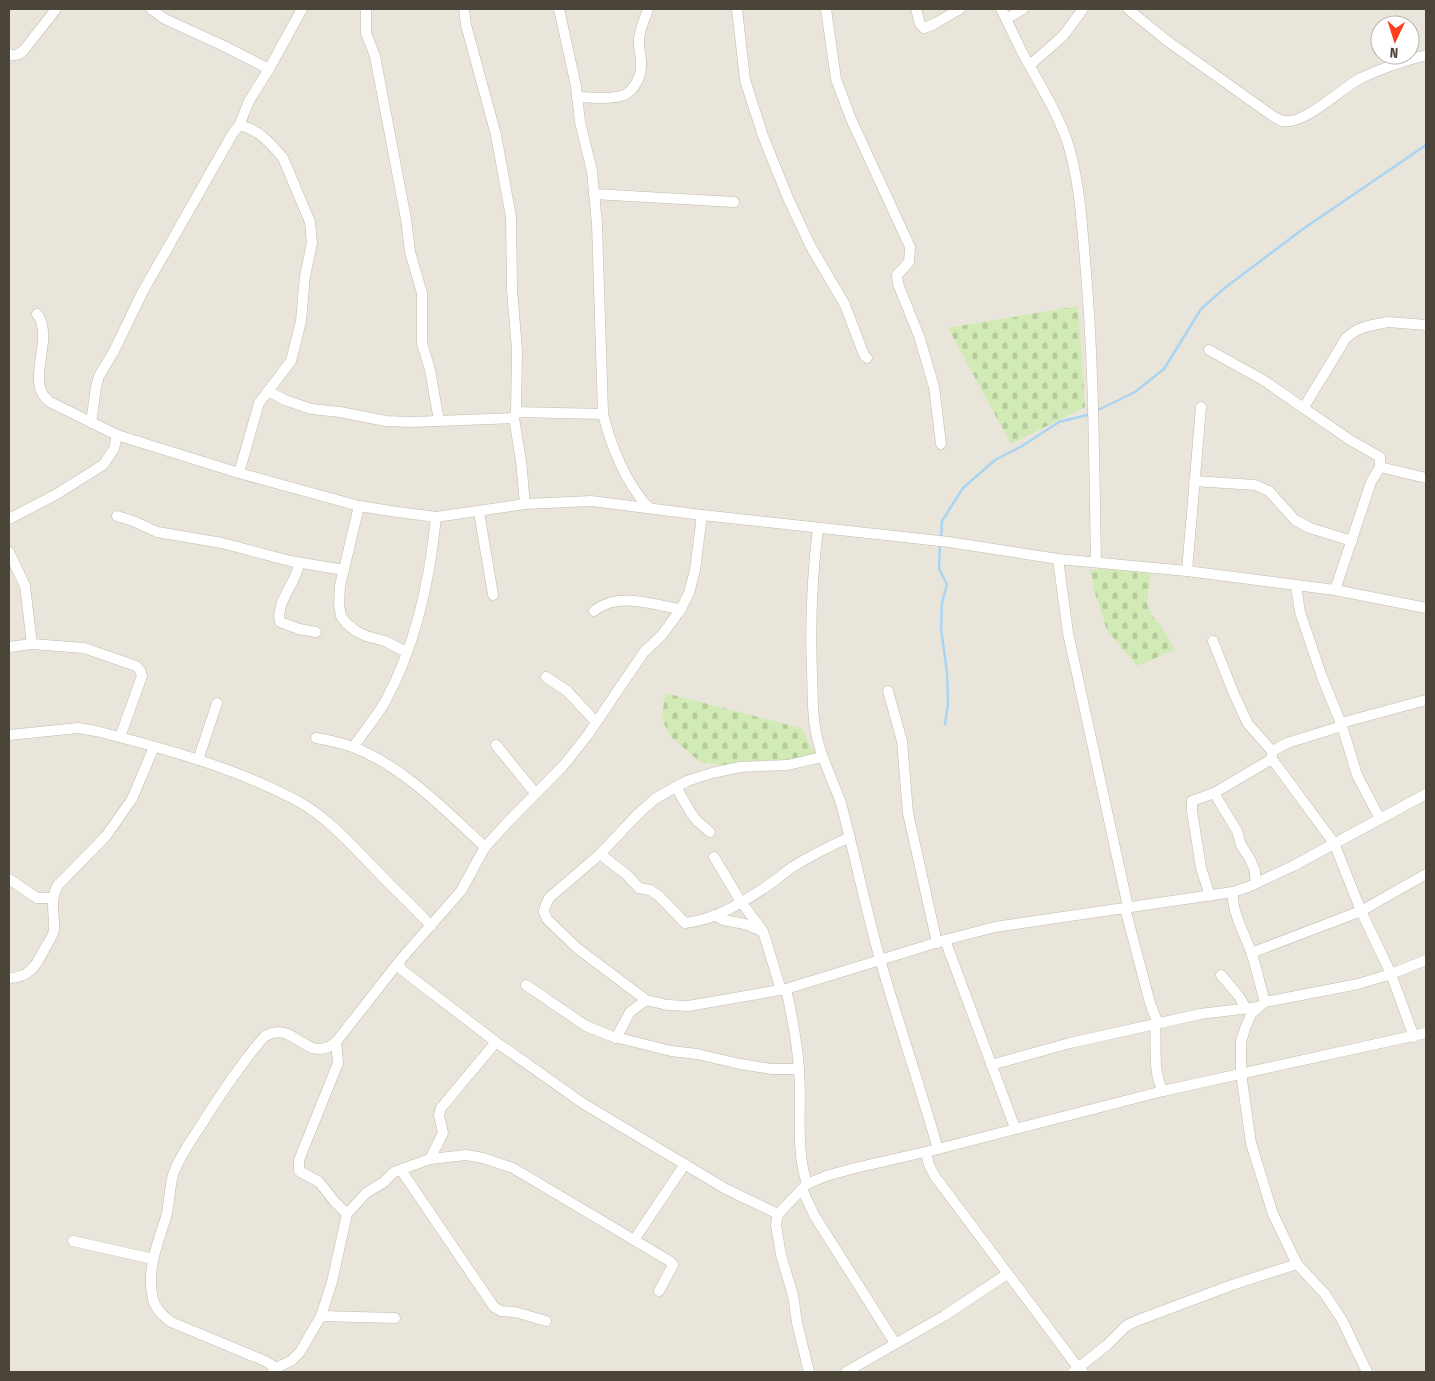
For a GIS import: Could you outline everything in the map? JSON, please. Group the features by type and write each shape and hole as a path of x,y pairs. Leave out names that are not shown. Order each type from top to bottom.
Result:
{"street":[{"path":"9,54 12,56 24,50 56,9"},
{"path":"151,9 165,19 269,69"},
{"path":"243,126 244,112 249,101 302,9"},
{"path":"366,9 366,32 375,56 406,219 410,252 422,293 422,343 439,421"},
{"path":"464,9 466,24 496,135 511,217 512,289 517,350 515,415 525,504"},
{"path":"559,9 578,98 580,122 592,171 597,224 603,414 628,482 649,508"},
{"path":"578,98 624,95 639,80 641,63 638,41 639,32 648,9"},
{"path":"737,9 745,80 763,136 810,245 845,305 864,355 867,358"},
{"path":"826,9 836,79 851,119 910,247 909,262 897,275 898,284 919,336 934,387 941,444"},
{"path":"916,9 920,24 924,28 960,9"},
{"path":"1001,9 1041,83 1068,145 1077,186 1090,311 1094,406 1096,562"},
{"path":"1006,19 1022,9"},
{"path":"1030,65 1063,36 1083,9"},
{"path":"1128,9 1166,40 1274,117 1285,122 1296,120 1310,113 1360,79 1396,64 1426,55"},
{"path":"239,473 259,403 265,392 268,391 291,361 302,321 306,276 312,244 310,222 283,158 263,137 243,126"},
{"path":"91,423 99,376 114,351 142,292 233,133 243,126"},
{"path":"594,194 734,202"},
{"path":"38,314 43,322 44,333 39,385 45,398 50,402 117,435 239,473 360,506 436,517 525,504 591,501 949,542 1058,559 1187,570 1336,590 1426,608"},
{"path":"1304,407 1346,338 1357,330 1388,322 1426,325"},
{"path":"1210,350 1263,380 1350,440 1380,457 1380,467 1371,482 1336,590"},
{"path":"268,391 285,400 311,409 340,412 386,421 439,421 515,415 603,414"},
{"path":"1187,570 1201,407"},
{"path":"9,519 55,495 103,465 114,449 117,435"},
{"path":"1380,467 1426,478"},
{"path":"1194,481 1255,486 1268,492 1294,520 1310,528 1352,541"},
{"path":"360,506 344,570 339,604 341,616 346,624 366,636 385,641 406,652"},
{"path":"479,512 493,595"},
{"path":"660,1290 673,1265 672,1262 512,1168 483,1158 466,1156 430,1159 394,1172 384,1182 366,1193 348,1214 332,1282 321,1316 300,1352 291,1361 274,1370 265,1361 171,1322 159,1312 153,1299 151,1275 166,1215 174,1171 183,1153 228,1083 253,1050 271,1032 279,1031 288,1034 310,1047 320,1050 328,1049 336,1042 402,958 461,891 485,847 563,766 644,652 662,636 681,610 690,593 702,515"},
{"path":"117,516 157,532 222,543 262,555 344,570"},
{"path":"353,747 385,701 402,667 420,612 432,557 436,517"},
{"path":"818,528 813,568 811,629 815,727 822,757 834,783 850,837 880,960 910,1063 923,1097 938,1149"},
{"path":"9,552 24,586 32,644"},
{"path":"1058,559 1068,633 1077,680 1127,907 1156,1025 1155,1051 1159,1084 1163,1091"},
{"path":"300,563 297,575 289,588 278,615 280,622 298,629 316,632"},
{"path":"1296,585 1300,612 1322,677 1342,725 1357,775 1380,819"},
{"path":"594,611 608,601 620,600 681,610"},
{"path":"1212,641 1248,724 1334,843 1361,910 1390,974 1414,1036"},
{"path":"9,646 32,644 74,647 92,650 136,666 142,676 120,737"},
{"path":"546,677 566,691 596,722"},
{"path":"888,690 902,741 908,813 941,941 1014,1128"},
{"path":"1210,896 1201,868 1191,804 1196,799 1214,793 1272,755 1287,742 1426,700"},
{"path":"198,760 217,703"},
{"path":"9,735 78,728 120,737 198,760 257,783 301,803 320,817 360,853 431,926"},
{"path":"316,738 353,747 402,775 430,796 485,847"},
{"path":"496,745 535,793"},
{"path":"9,978 23,976 37,965 54,933 52,898 54,891 106,836 132,799 154,747"},
{"path":"822,757 788,765 740,766 686,781 676,786 656,798 600,854 549,898 544,906 547,919 577,948 646,1000 667,1005 688,1006 783,990 941,941 995,927 1233,892 1259,882 1426,794"},
{"path":"676,786 691,813 710,832"},
{"path":"1214,793 1237,831 1241,845 1256,871 1255,877 1259,882"},
{"path":"600,854 627,875 639,888 650,890 659,896 685,923 714,915 741,902 770,884 789,869 850,837"},
{"path":"714,857 741,902 763,932 783,990 799,1069 799,1134 802,1168 805,1187 814,1215 896,1342"},
{"path":"1251,953 1361,910 1426,874"},
{"path":"9,879 37,898 52,898"},
{"path":"1233,892 1232,897 1239,922 1251,953 1262,1005"},
{"path":"714,915 723,920 745,924 763,932"},
{"path":"991,1065 1070,1043 1200,1014 1262,1005 1358,984 1426,960"},
{"path":"399,964 402,970 496,1042 584,1104 726,1189 778,1214"},
{"path":"1221,975 1246,1008"},
{"path":"526,985 586,1026 616,1038 740,1064 772,1069 799,1069"},
{"path":"627,986 632,997 631,1011"},
{"path":"616,1038 631,1011 646,1000"},
{"path":"1262,1005 1251,1014 1244,1029 1241,1042 1241,1073 1251,1143 1273,1214 1297,1264 1324,1294 1342,1320 1366,1372"},
{"path":"810,1372 781,1255 776,1225 778,1214 805,1187 826,1176 1163,1091 1426,1033"},
{"path":"336,1042 338,1063 299,1160 299,1171 318,1182 348,1214"},
{"path":"430,1159 443,1133 439,1115 441,1108 496,1042"},
{"path":"926,1152 934,1176 1079,1371 1126,1326 1136,1321 1232,1285 1297,1264"},
{"path":"634,1240 685,1164"},
{"path":"401,1170 494,1307 501,1311 514,1312 546,1321"},
{"path":"73,1240 154,1259"},
{"path":"846,1372 944,1316 1007,1274"},
{"path":"321,1316 395,1318"}],"shaded area":[{"path":"9,9 1426,9 1426,1372 9,1372"}],"green space":[{"path":"1078,306 1085,407 1011,444 948,328"},
{"path":"1090,570 1151,572 1147,603 1152,616 1161,626 1175,650 1137,666 1107,630 1094,590"},
{"path":"665,693 801,728 815,754 794,759 720,765 700,762 670,736 662,719"}],"waterway":[{"path":"1096,411 1135,392 1164,369 1201,309 1226,287 1303,229 1426,145"},
{"path":"941,538 942,521 963,488 995,460 1022,446 1059,422 1091,414"},
{"path":"940,544 939,569 947,584 942,603 941,628 947,673 948,703 945,724"}]}
